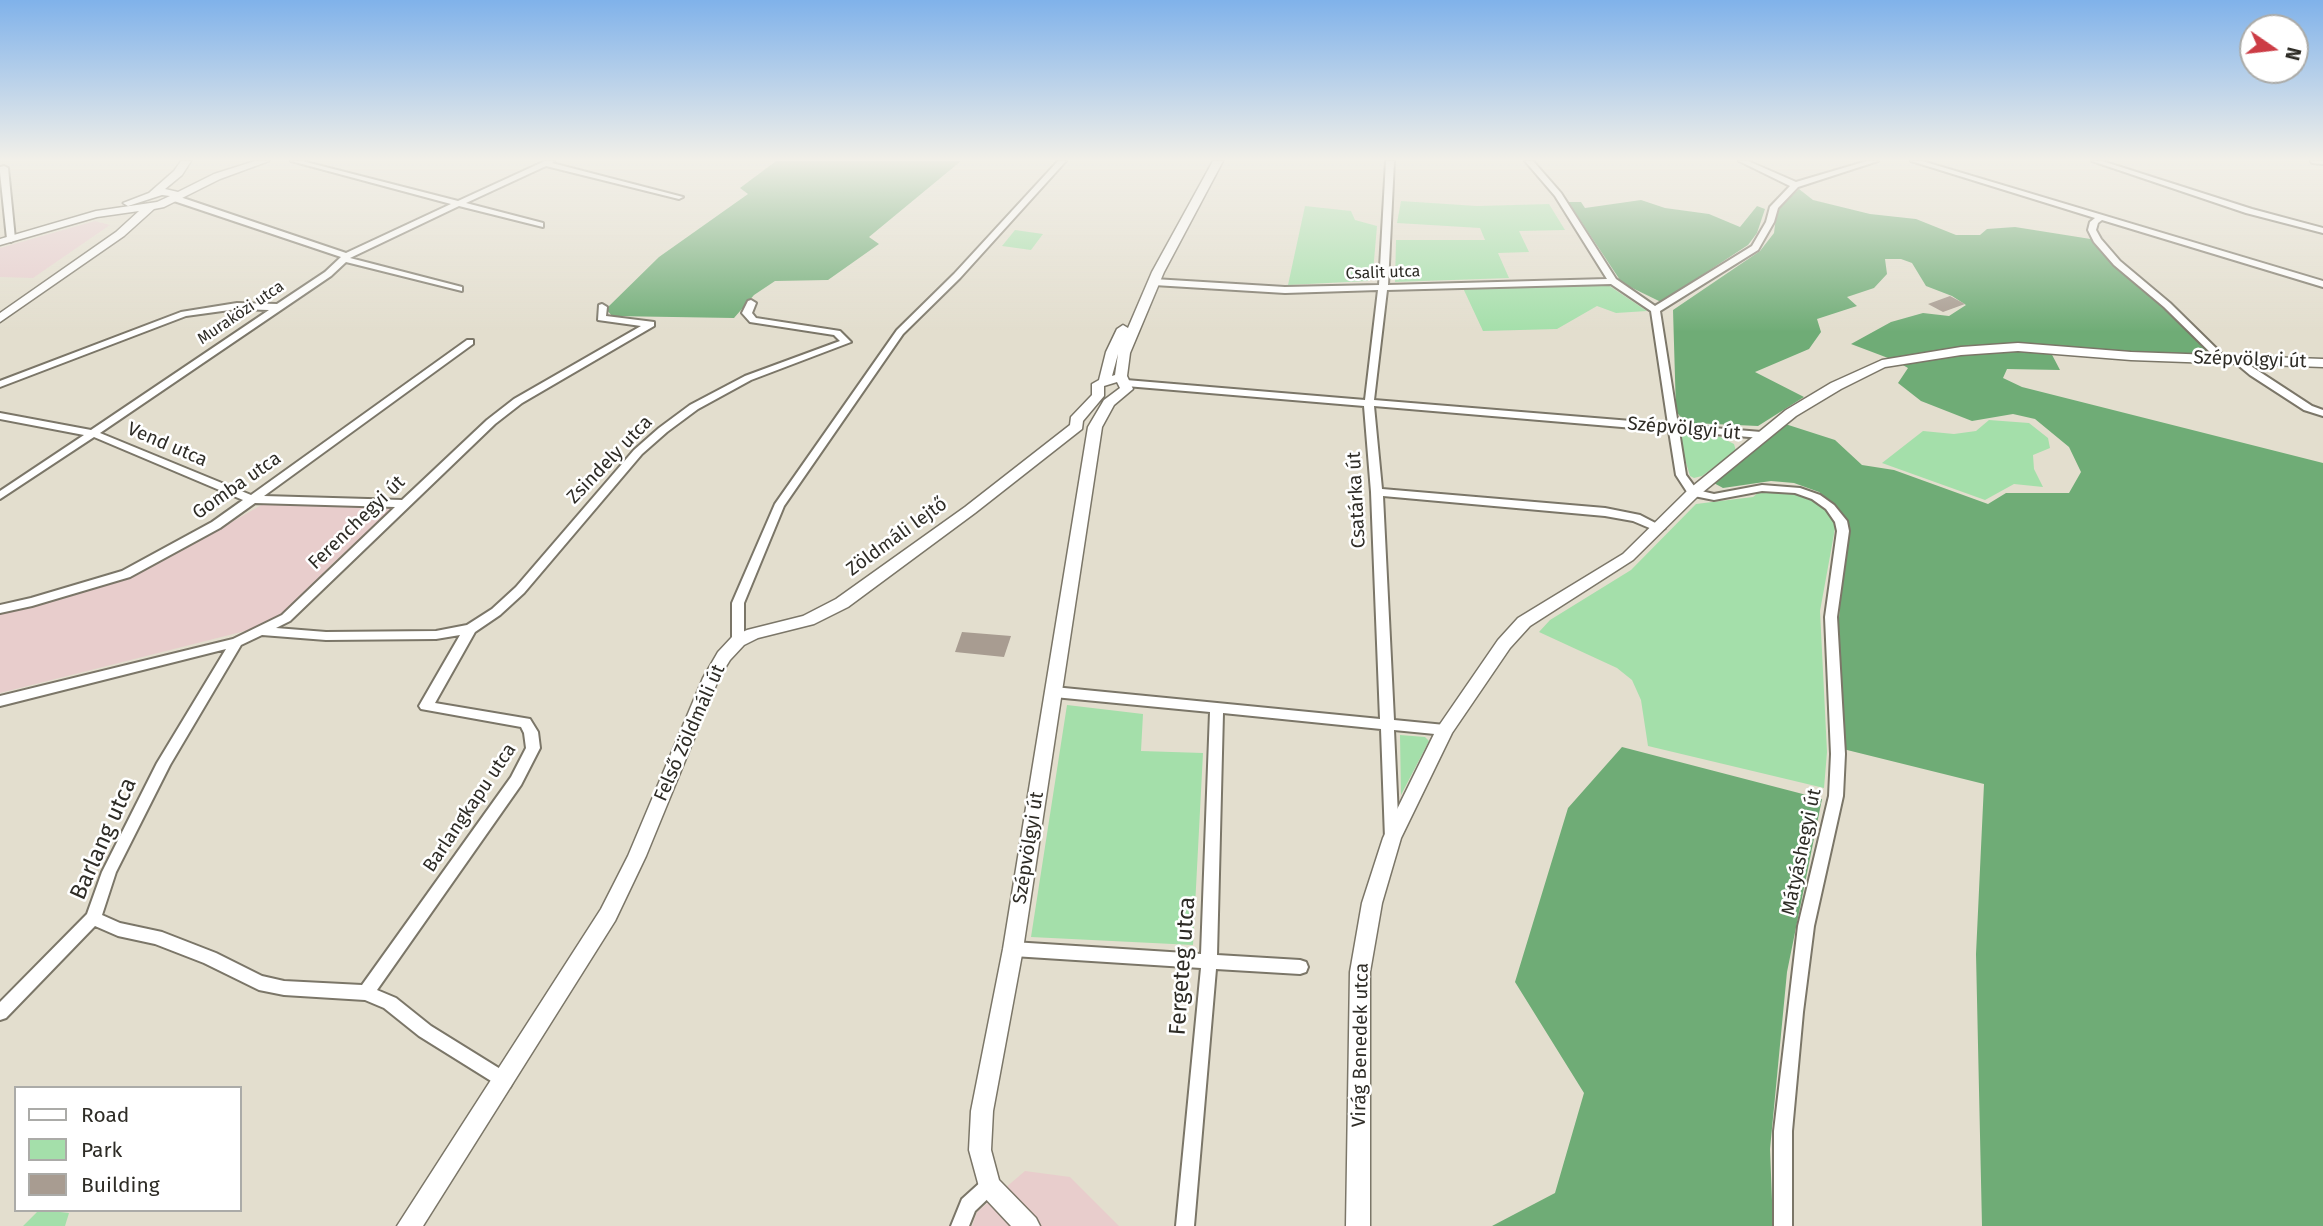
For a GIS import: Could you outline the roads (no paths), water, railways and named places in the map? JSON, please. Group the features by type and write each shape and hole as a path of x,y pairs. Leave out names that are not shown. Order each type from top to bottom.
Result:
{"street":[{"path":"5,218 6,240 86,218"},
{"path":"0,318 120,234 133,218"},
{"path":"237,218 346,257 459,289"},
{"name":"Muraközi utca","path":"0,496 328,274 346,257 431,218"},
{"path":"513,218 540,225"},
{"path":"738,641 738,603 779,506 900,332 957,276 1010,218"},
{"path":"1180,218 1112,352 1105,380 1097,387 1098,396 1076,420 1085,428 1125,385 1121,366 1149,281 1185,218"},
{"name":"Csatárka út","path":"1387,218 1383,287 1369,404 1377,492 1392,838"},
{"path":"1573,218 1613,281 1655,310 1681,475 1693,493"},
{"path":"1655,310 1755,248 1771,218"},
{"path":"2099,218 2094,222 2092,230 2097,240 2118,263 2167,305 2222,359"},
{"path":"2105,218 2323,284"},
{"path":"2276,218 2323,231"},
{"path":"0,309 125,220"},
{"name":"Csalit utca","path":"1149,281 1240,289 1613,281"},
{"name":"Zsindely utca","path":"262,631 326,636 436,635 470,629 496,612 520,590 638,452 663,430 694,407 748,378 846,342 837,333 753,320 747,313 751,303"},
{"path":"0,384 184,314 237,306 277,307"},
{"name":"Ferenchegyi út","path":"0,701 237,642 286,618 491,422 518,401 651,324 601,318 603,307"},
{"name":"Gomba utca","path":"0,609 127,574 216,525 470,342"},
{"name":"Szépvölgyi út","path":"1105,380 1132,388 1151,387 1761,435 1791,413 1870,369 1896,361 1965,351 2018,347 2323,363"},
{"path":"2237,360 2308,408 2323,413"},
{"name":"Vend utca","path":"0,416 92,433 251,499 405,504"},
{"name":"Zöldmáli lejtő","path":"738,641 753,634 808,621 835,607 961,517 1064,436 1085,428"},
{"name":"Szépvölgyi út","path":"989,1186 980,1150 982,1111 1013,949 1092,454 1085,428"},
{"name":"Virág Benedek utca","path":"1358,1226 1360,972 1372,903 1392,838 1445,730 1504,644 1524,622 1628,557 1693,493 1761,435"},
{"name":"Mátyáshegyi út","path":"1693,493 1714,497 1762,488 1796,490 1816,497 1830,507 1841,521 1843,531 1831,630 1838,746 1836,796 1805,926 1783,1130 1783,1226"},
{"path":"1377,492 1605,512 1636,518 1659,527"},
{"name":"Zsindely utca","path":"426,706 470,629"},
{"name":"Felső Zöldmáli út","path":"409,1226 608,915 637,856 711,678 724,656 738,641"},
{"name":"Barlang utca","path":"237,642 164,763 109,872 93,918 118,929 178,945 259,983 284,988 366,993 390,1003 425,1031 504,1081"},
{"path":"1054,692 1445,730"},
{"name":"Barlangkapu utca","path":"366,993 516,781 534,748 531,732 524,723 426,706"},
{"name":"Fergeteg utca","path":"1185,1226 1209,962 1217,709"},
{"path":"0,1013 93,918"},
{"path":"1013,949 1300,967"},
{"path":"960,1226 968,1205 989,1186 1028,1226"}]}
